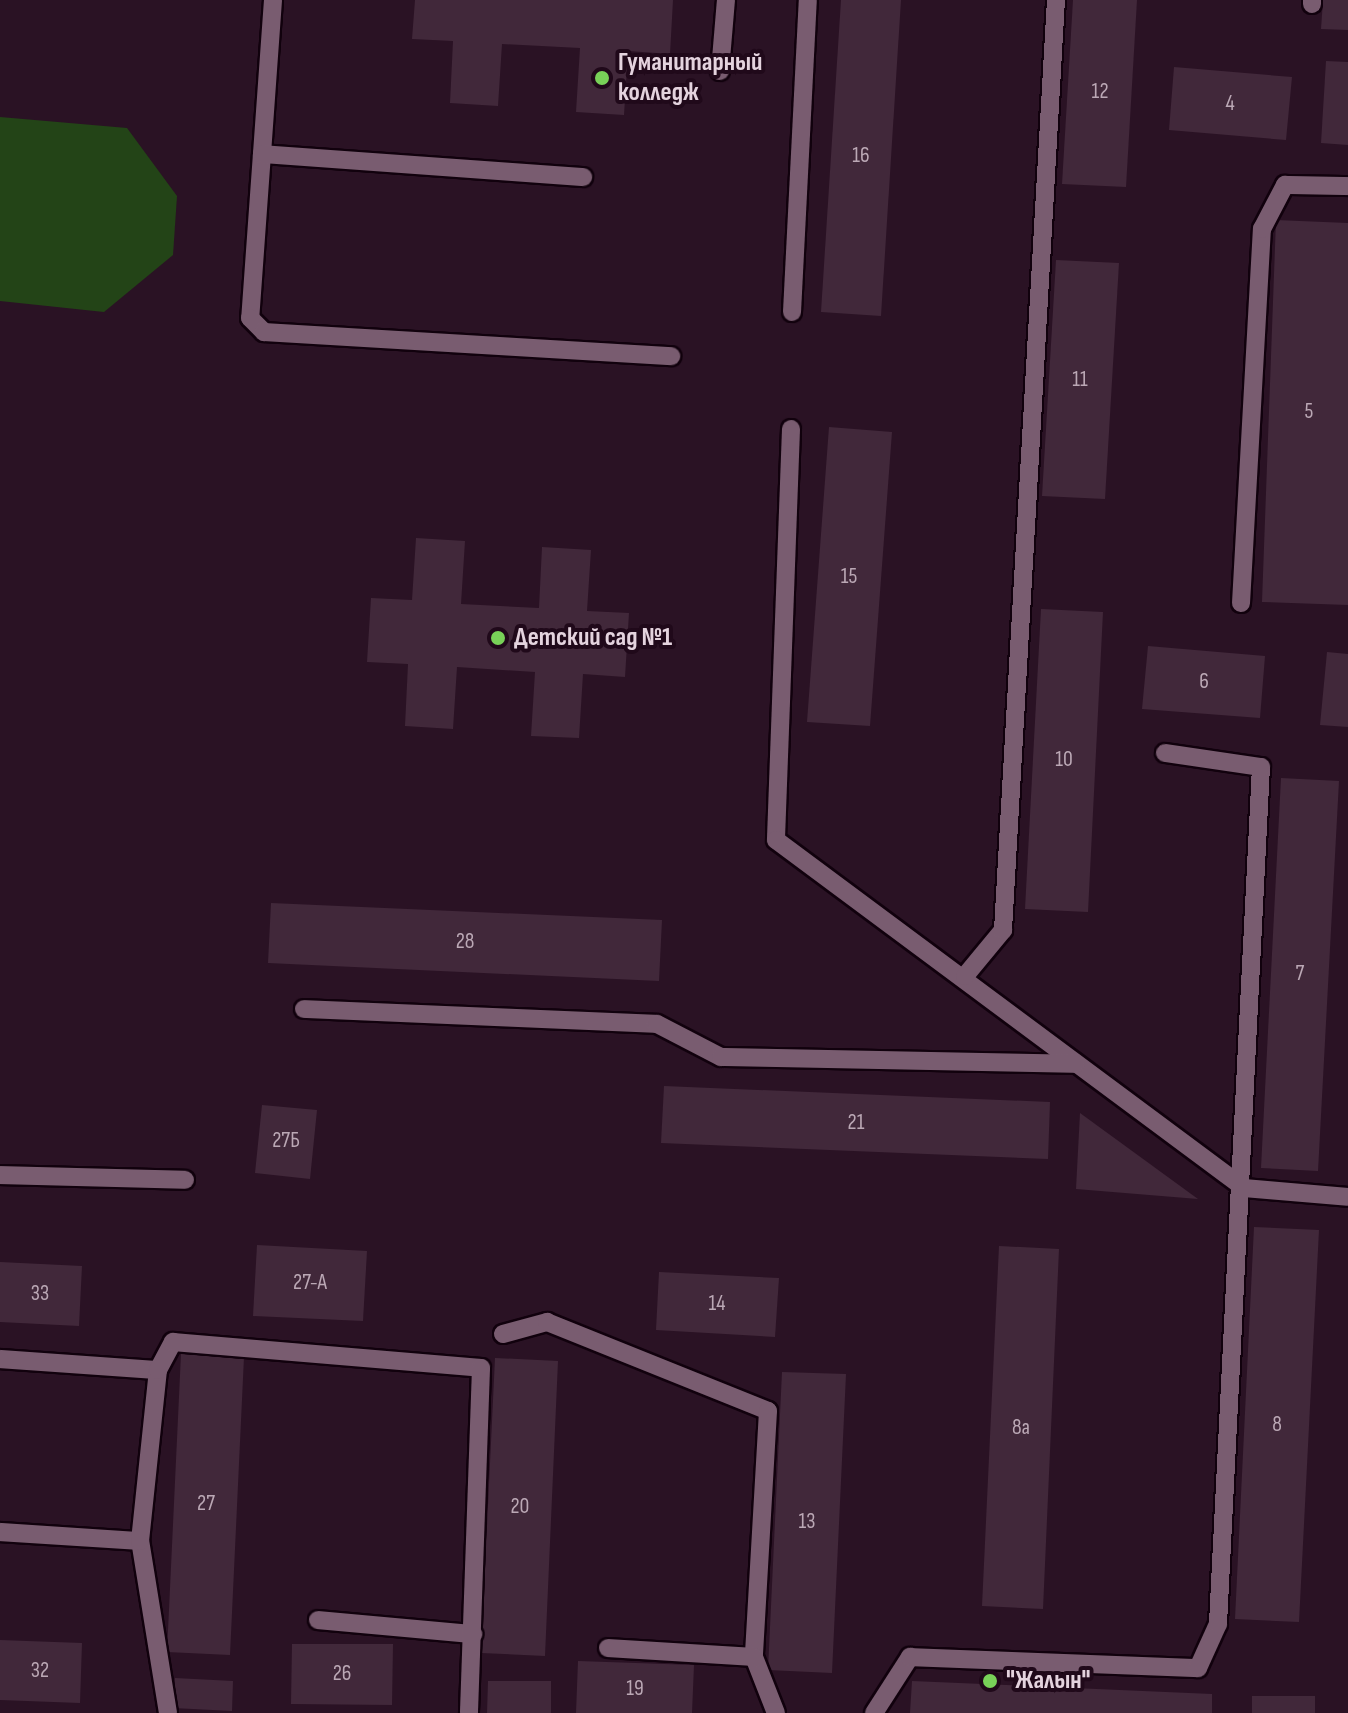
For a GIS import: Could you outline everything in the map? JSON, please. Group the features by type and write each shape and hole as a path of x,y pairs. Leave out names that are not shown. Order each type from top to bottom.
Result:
{"lane":[{"path":"273,0 250,318 264,332 671,356"},
{"path":"720,71 726,0"},
{"path":"792,312 808,0"},
{"path":"965,976 1003,930 1056,0"},
{"path":"262,154 583,177"},
{"path":"1241,603 1262,229 1285,185 1348,186"},
{"path":"791,429 776,840 965,976 1076,1064 1244,1188 1348,1197"},
{"path":"874,1713 910,1657 1198,1668 1218,1624 1244,1188 1261,767 1165,753"},
{"path":"304,1009 657,1024 721,1057 1076,1064"},
{"path":"0,1175 185,1180"},
{"path":"503,1334 547,1322 768,1411 754,1657 776,1713"},
{"path":"168,1713 140,1541 158,1370 173,1342 481,1368 469,1713"},
{"path":"0,1359 158,1370"},
{"path":"0,1532 140,1541"},
{"path":"318,1620 473,1634"},
{"path":"608,1648 754,1657"}],"green space":[{"path":"0,117 127,128 177,196 173,255 104,312 0,301"}],"building":[{"name":"Гуманитарный колледж","path":"415,0 673,0 670,54 628,51 624,115 576,112 580,48 502,44 498,106 450,103 453,41 412,39"},
{"path":"841,0 901,0 881,316 821,312"},
{"path":"1073,0 1137,0 1126,187 1062,184"},
{"path":"1323,0 1348,0 1348,30 1321,29"},
{"path":"1326,61 1348,62 1348,145 1321,143"},
{"path":"1174,67 1292,77 1286,140 1169,130"},
{"path":"1276,220 1348,223 1348,605 1262,602"},
{"path":"1056,260 1119,263 1105,499 1042,496"},
{"path":"829,427 892,432 870,726 807,722"},
{"name":"Детский сад №1","path":"416,538 465,541 461,604 539,608 542,547 591,550 587,611 629,613 625,677 583,674 579,738 531,736 535,672 457,667 453,729 405,726 408,664 367,662 371,598 412,600"},
{"path":"1041,609 1103,612 1088,912 1025,909"},
{"path":"1148,646 1265,656 1260,718 1142,709"},
{"path":"1327,652 1348,654 1348,727 1320,725"},
{"path":"1281,778 1339,781 1318,1171 1261,1168"},
{"path":"271,903 662,920 659,981 268,963"},
{"path":"664,1086 1050,1102 1048,1159 661,1143"},
{"path":"262,1105 317,1110 310,1179 255,1173"},
{"path":"1080,1113 1198,1199 1076,1189"},
{"path":"1254,1227 1319,1230 1299,1622 1235,1619"},
{"path":"257,1245 367,1251 363,1321 253,1316"},
{"path":"999,1246 1059,1249 1043,1609 982,1606"},
{"path":"0,1262 82,1266 79,1326 0,1322"},
{"path":"659,1272 779,1278 775,1337 656,1330"},
{"path":"181,1354 244,1357 230,1655 167,1652"},
{"path":"495,1358 558,1361 545,1656 481,1653"},
{"path":"782,1372 846,1374 832,1673 768,1670"},
{"path":"0,1640 82,1643 80,1703 0,1700"},
{"path":"292,1644 393,1644 392,1705 291,1704"},
{"path":"578,1661 694,1665 692,1713 576,1713"},
{"path":"175,1678 233,1681 232,1711 173,1708"},
{"path":"488,1681 551,1681 551,1713 487,1713"},
{"path":"912,1681 1212,1694 1212,1713 910,1713"},
{"path":"1252,1696 1315,1696 1315,1713 1252,1713"}],"place":[{"name":"Гуманитарный колледж","path":"602,78"},
{"name":"Детский сад №1","path":"498,638"},
{"name":"\"Жалын\"","path":"990,1681"}]}
